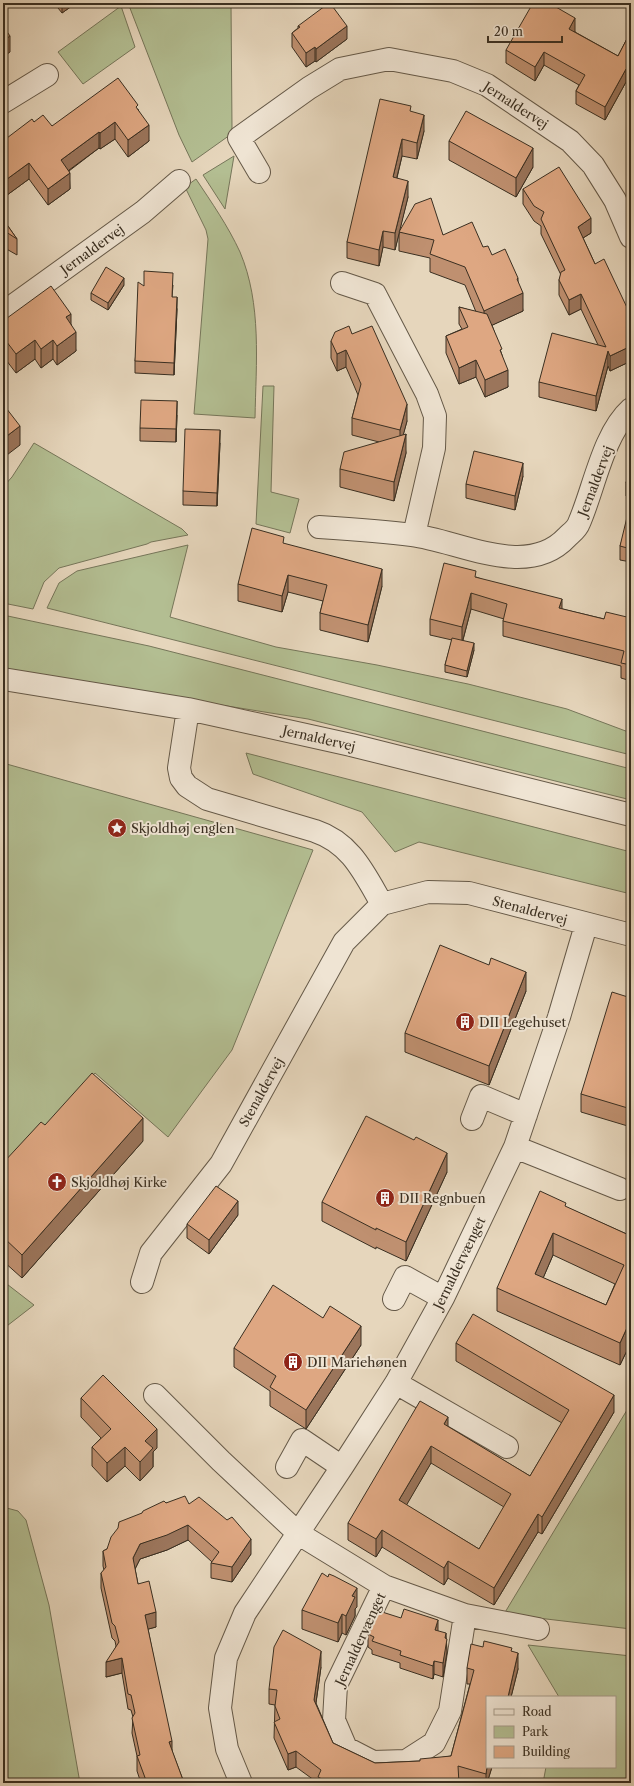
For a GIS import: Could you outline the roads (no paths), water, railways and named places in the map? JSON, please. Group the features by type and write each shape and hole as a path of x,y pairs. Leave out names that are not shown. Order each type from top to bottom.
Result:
{"street":[{"name":"Jernaldervej","path":"259,172 239,138 309,88 340,69 389,59 431,66 453,71 487,85 570,141 593,165 615,200 631,237"},
{"path":"3,102 47,75"},
{"name":"Jernaldervej","path":"3,313 143,212 179,181"},
{"path":"342,283 375,294 427,394 435,416 434,448 414,535"},
{"name":"Jernaldervej","path":"319,527 414,535 485,553 527,558 558,547 578,525 605,450 624,416 631,409"},
{"name":"Jernaldervej","path":"3,679 188,708 351,745 631,815"},
{"path":"188,708 179,768 181,778 187,786 207,799 315,831 331,838 345,848 353,857 382,904"},
{"name":"Stenaldervej","path":"142,1282 151,1253 221,1164 344,942 382,904 428,892 469,893 631,936"},
{"name":"Jernaldervænget","path":"241,1783 227,1748 220,1708 226,1658 245,1613 396,1383 444,1298 515,1147 559,1017 586,925"},
{"path":"472,1119 481,1096 526,1114"},
{"path":"515,1147 620,1189"},
{"path":"394,1299 405,1277 444,1298"},
{"path":"396,1383 507,1447"},
{"name":"Jernaldervænget","path":"155,1395 221,1461 298,1534 384,1586 465,1615 538,1629"},
{"path":"287,1466 302,1440 342,1467"},
{"name":"Jernaldervænget","path":"384,1586 336,1686 334,1720 346,1748 373,1762 406,1761 434,1743 450,1711 465,1615"}],"place":[{"name":"Skjoldhøj englen","path":"117,828"},
{"name":"DII Legehuset","path":"465,1022"},
{"name":"Skjoldhøj Kirke","path":"57,1182"},
{"name":"DII Regnbuen","path":"385,1198"},
{"name":"DII Mariehønen","path":"293,1362"}]}
